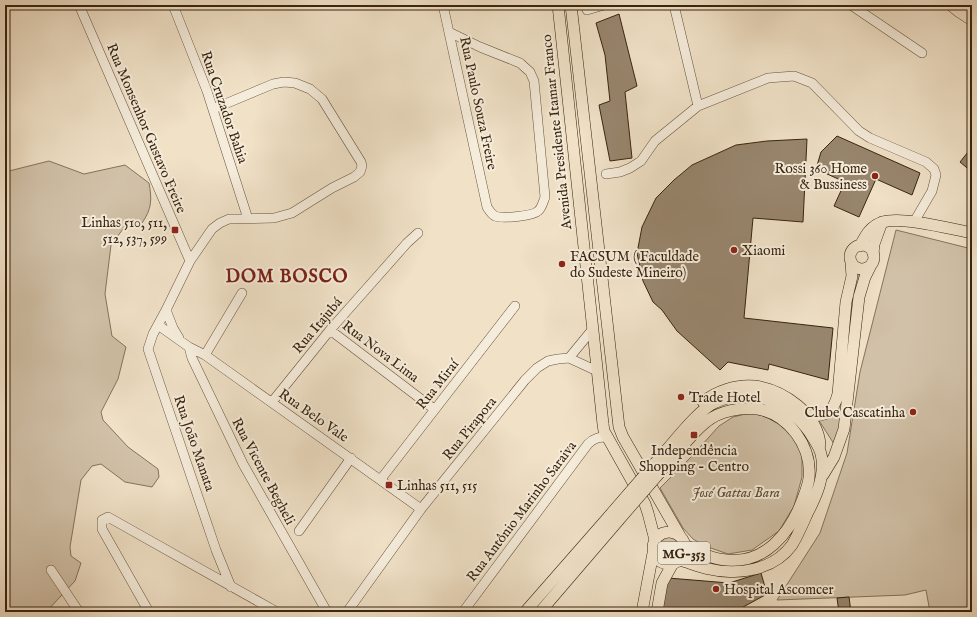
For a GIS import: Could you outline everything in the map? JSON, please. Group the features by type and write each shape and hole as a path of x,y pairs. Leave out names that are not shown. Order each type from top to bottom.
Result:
{"main road":[{"name":"Avenida Presidente Itamar Franco","path":"558,5 603,424 608,437 648,513 654,540"},
{"name":"Avenida Presidente Itamar Franco","path":"571,5 618,427 682,540"},
{"path":"951,5 972,20"},
{"path":"676,562 710,569 729,571 752,569 769,564 780,557 791,545 811,506 822,478 834,457 844,429 859,297 872,259 874,244 882,222"},
{"path":"860,246 869,231 882,222 914,222 972,233"},
{"path":"808,416 824,414 831,410 836,403 846,302 852,276 850,256 853,249 860,246 867,246 872,251 872,259 865,268 857,268 851,263"},
{"path":"665,459 686,419 696,407 706,399 718,393 730,389 754,386 776,392 801,408 813,422 820,436 823,468 822,478"},
{"path":"671,446 700,414 713,403 725,399 748,396 769,400 791,413 807,429 818,445 821,453"},
{"path":"525,612 614,518 665,459 705,422 726,412 754,409 771,413 795,431 803,443 809,462 808,484 797,513 782,537 757,556 742,560 728,560 702,554 682,540"},
{"path":"540,612 614,518"},
{"name":"MG-353","path":"643,607 654,540 666,532 671,532 682,540 683,556 676,562 662,583 657,612"},
{"name":"MG-353","path":"653,553 658,561 667,565 676,562"}],"street":[{"name":"Rua Monsenhor Gustavo Freire","path":"79,5 167,212 190,261"},
{"name":"Rua Cruzador Bahia","path":"173,5 207,91 248,219"},
{"name":"Rua Paulo Souza Freire","path":"443,5 487,207 490,213 495,216 502,217 530,215 537,212 542,206 545,197 534,80 530,72 520,63 480,47 449,32"},
{"path":"587,10 604,5"},
{"path":"674,5 698,106"},
{"path":"851,5 922,53"},
{"path":"606,174 620,172 641,161 655,141 698,106 768,78 794,76 812,83 859,131 870,138 926,162 934,169 936,175 932,191 914,222"},
{"name":"Rua João Manata","path":"213,109 273,84 284,82 295,83 310,89 322,99 362,166 360,172 354,177 332,188 292,213 274,218 228,219 220,222 212,229 190,261 153,334 148,349 216,550 231,587"},
{"name":"Rua Itajubá","path":"272,402 330,330 407,243 418,233"},
{"path":"205,355 242,293"},
{"name":"Rua Miraí","path":"381,479 515,306"},
{"name":"Rua Vicente Begheli","path":"166,310 173,328 185,344 243,464 327,612"},
{"path":"158,325 185,344"},
{"name":"Rua Nova Lima","path":"330,330 434,409"},
{"path":"592,330 569,358 597,371"},
{"name":"Rua Belo Vale","path":"185,344 205,355 422,509"},
{"name":"Rua Pirapora","path":"347,612 422,509 525,380 537,368 548,361 569,358"},
{"name":"Rua Antônio Marinho Saraiva","path":"463,612 588,444 599,437 608,437"},
{"path":"300,531 351,458"},
{"path":"149,612 102,529 102,520 108,517 277,612"},
{"path":"50,570 79,612"},
{"path":"638,612 643,607"}],"green space":[{"path":"49,161 84,174 125,165 149,183 151,194 150,204 148,213 142,223 129,221 111,245 105,294 112,336 126,347 118,379 101,412 103,420 128,447 158,469 159,477 152,487 125,482 101,464 92,466 81,480 70,547 71,556 81,563 75,581 46,612 5,612 5,172"},
{"name":"Clube Cascatinha","path":"896,230 972,249 972,612 930,612 926,590 905,595 777,600 820,533 847,453 860,372"},
{"path":"856,275 861,277 842,427 834,444 818,419 833,413 850,302"},
{"name":"José Gattas Bara","path":"750,413 774,420 790,433 802,454 802,477 794,506 779,531 752,550 728,554 705,546 693,539 683,528 660,488 719,426 733,417"},
{"path":"668,535 676,539 680,547 676,555 668,559 660,555 656,547 660,539"}],"building":[{"path":"960,5 972,5 972,12 963,9"},
{"path":"619,14 637,86 625,92 632,158 610,161 599,105 610,101 605,55 596,23"},
{"name":"Rossi 360 Home & Bussiness","path":"837,136 920,173 912,195 876,179 859,217 834,206 845,182 816,169 821,152"},
{"path":"807,139 803,222 753,218 744,318 833,328 828,380 769,364 768,370 728,362 720,370 677,331 662,310 653,302 643,281 637,253 642,227 656,198 692,165 736,145 767,141"},
{"path":"972,147 972,172 960,162"},
{"name":"Hospital Ascomcer","path":"761,573 767,594 734,612 690,612 662,609 668,578 729,583"},
{"path":"849,597 851,612 839,612 837,598"}],"place":[{"name":"Rossi 360 Home & Bussiness","path":"875,176"},
{"name":"Linhas 510, 511, 512, 537, 599","path":"175,230"},
{"name":"Xiaomi","path":"734,250"},
{"name":"FACSUM ( Faculdade do Sudeste Mineiro)","path":"562,264"},
{"name":"Trade Hotel","path":"681,397"},
{"name":"Clube Cascatinha","path":"913,412"},
{"name":"Independência Shopping - Centro","path":"694,435"},
{"name":"Linhas 511, 515","path":"389,485"},
{"name":"Hospital Ascomcer","path":"716,589"}],"district":[{"name":"DOM BOSCO","path":"287,276"}]}
